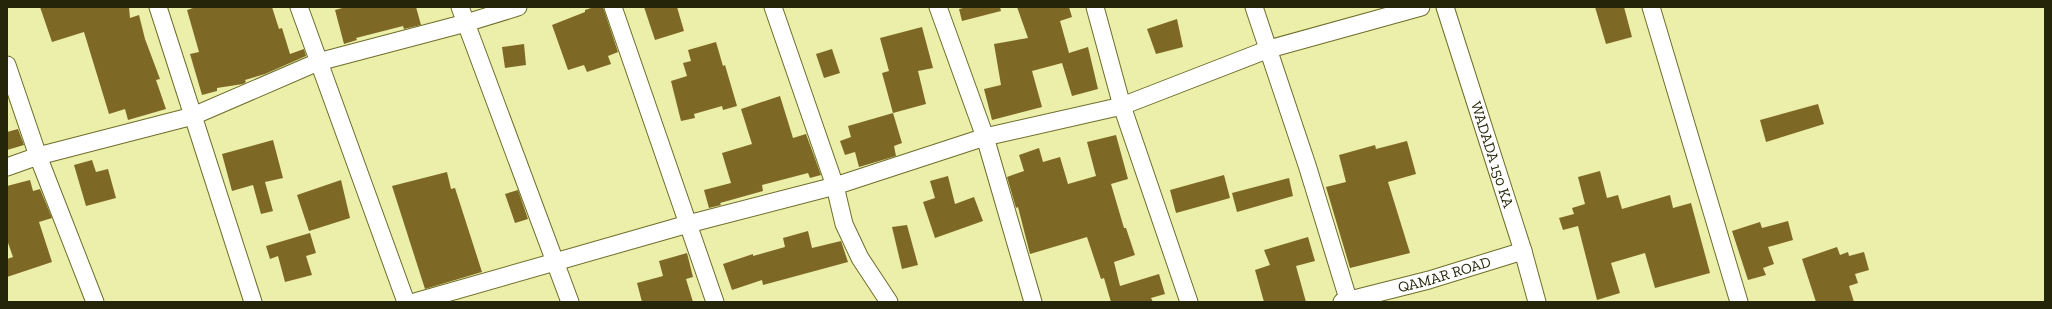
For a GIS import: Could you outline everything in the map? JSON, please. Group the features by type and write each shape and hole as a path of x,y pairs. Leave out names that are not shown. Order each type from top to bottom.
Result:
{"street":[{"path":"158,7 253,302"},
{"path":"299,7 406,302"},
{"path":"460,7 556,261 570,302"},
{"path":"7,167 38,156 193,116 318,62 466,23 518,7"},
{"path":"613,7 715,302"},
{"path":"773,7 835,186 844,224 860,258 889,302"},
{"path":"938,7 984,138 1033,302"},
{"path":"1095,7 1122,106 1188,302"},
{"path":"1254,7 1269,48 1346,301"},
{"path":"415,302 688,224 835,186 984,138 1122,106 1269,48 1421,7"},
{"name":"WADADA 150 KA","path":"1445,7 1523,251 1537,302"},
{"path":"1651,7 1739,302"},
{"path":"7,66 38,156 95,302"},
{"name":"QAMAR ROAD","path":"1346,301 1429,280 1523,251"}],"building":[{"path":"40,7 129,7 130,18 139,15 145,39 160,79 156,80 166,109 128,120 125,109 109,114 84,32 52,42"},
{"path":"196,7 272,7 279,29 282,28 290,54 304,49 306,56 265,74 245,80 246,82 243,84 217,88 217,91 202,95 190,54 199,52 187,10"},
{"path":"346,7 416,7 421,25 404,29 403,26 356,38 357,40 344,44 335,10"},
{"path":"594,7 603,7 618,52 608,56 611,64 587,72 584,65 568,70 552,25"},
{"path":"644,7 677,7 684,31 655,40"},
{"path":"967,7 1000,7 1001,11 962,21 959,9"},
{"path":"1017,7 1069,7 1072,17 1060,21 1069,53 1088,47 1098,89 1072,96 1062,63 1032,71 1042,107 992,120 984,89 1001,85 994,44 1028,38"},
{"path":"1595,7 1624,7 1632,37 1606,44"},
{"path":"1177,19 1183,47 1156,54 1147,29"},
{"path":"922,27 933,68 918,71 926,104 893,113 882,73 889,71 880,38"},
{"path":"716,42 723,66 725,65 737,106 723,110 722,106 694,114 695,118 681,121 671,81 687,76 683,63 691,61 688,50"},
{"path":"524,44 526,65 505,68 502,47"},
{"path":"832,49 840,73 824,78 816,54"},
{"path":"780,96 793,138 806,134 821,175 810,178 808,173 762,185 763,191 720,203 721,205 709,208 704,190 731,183 722,153 752,144 741,109"},
{"path":"1818,104 1824,124 1766,142 1760,120"},
{"path":"893,113 902,143 894,146 896,156 859,167 855,152 845,155 840,141 851,137 848,126"},
{"path":"18,129 24,145 7,150 7,132"},
{"path":"1116,135 1128,179 1111,184 1124,228 1126,228 1135,255 1114,262 1120,286 1159,274 1165,294 1151,298 1153,302 1111,302 1104,278 1101,279 1087,237 1030,254 1018,207 1016,208 1007,177 1024,171 1019,155 1039,148 1043,162 1060,157 1068,184 1096,176 1087,142"},
{"path":"273,140 283,178 265,182 273,211 261,214 253,185 232,191 222,154"},
{"path":"1407,141 1416,174 1388,182 1410,253 1350,268 1326,187 1346,182 1339,155 1375,145 1376,149"},
{"path":"92,160 96,172 108,169 116,198 86,206 74,165"},
{"path":"1600,171 1607,198 1618,195 1622,209 1670,195 1673,208 1691,203 1710,273 1655,288 1645,253 1611,263 1620,293 1597,300 1578,226 1563,230 1559,218 1574,214 1572,208 1585,204 1578,177"},
{"path":"447,172 451,189 455,188 482,272 425,289 392,186"},
{"path":"1224,175 1230,198 1176,213 1170,190"},
{"path":"948,176 955,204 974,197 983,221 935,238 923,202 935,198 930,181"},
{"path":"1289,178 1293,196 1237,212 1232,193"},
{"path":"30,180 33,191 40,189 52,218 39,222 52,262 7,277 7,259 13,257 7,240 7,186"},
{"path":"341,180 350,218 309,231 297,195"},
{"path":"518,190 528,219 515,223 505,194"},
{"path":"1788,221 1793,240 1768,247 1774,264 1763,268 1766,275 1748,280 1732,231 1760,222 1762,228"},
{"path":"907,225 918,265 902,269 892,227"},
{"path":"808,231 812,248 841,241 848,262 763,285 762,280 732,290 723,264 753,254 753,256 785,247 783,238"},
{"path":"310,233 316,253 306,256 312,275 285,282 278,256 270,259 266,246"},
{"path":"1308,237 1315,261 1296,266 1306,302 1264,302 1255,270 1270,265 1264,250"},
{"path":"1837,247 1840,255 1848,252 1849,256 1864,252 1869,270 1855,274 1858,283 1849,286 1854,302 1816,302 1802,259"},
{"path":"687,253 693,277 686,279 693,302 642,302 637,283 663,276 659,261"}]}
